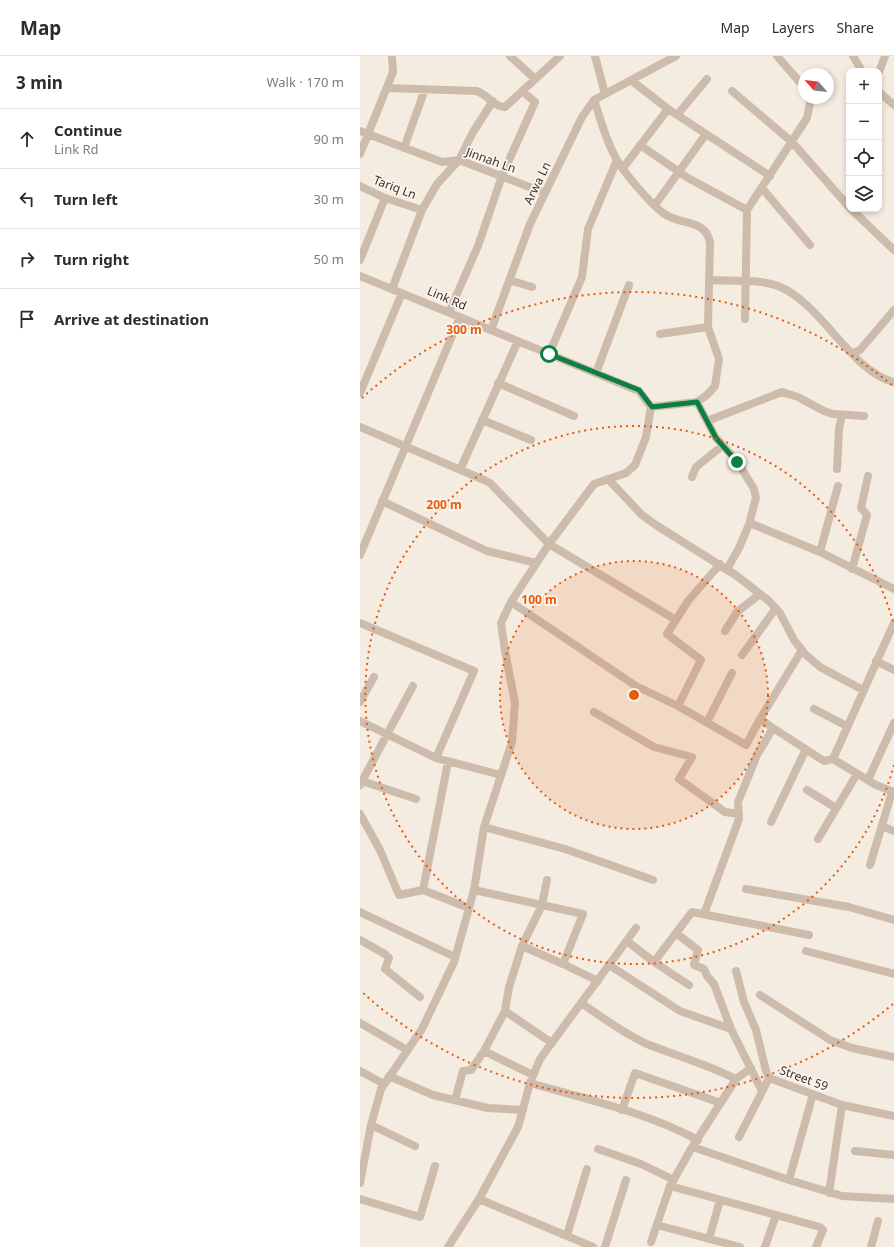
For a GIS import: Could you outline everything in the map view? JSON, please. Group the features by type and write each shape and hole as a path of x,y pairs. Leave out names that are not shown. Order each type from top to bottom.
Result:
{"street":[{"path":"360,154 393,72 392,56"},
{"path":"510,56 535,80"},
{"path":"387,88 476,91 485,94 498,106 505,107 560,56"},
{"path":"595,56 605,94"},
{"path":"360,1183 362,1164 371,1125 384,1084 422,1029 455,957 474,890 484,827 512,742 515,703 501,622 511,602 536,563 594,484 601,480 626,473 635,465 646,438 652,407 697,402 707,395 715,386 719,360 708,327 709,234 697,225 679,221 664,214 623,168 617,160 594,100 676,56"},
{"path":"777,56 798,80"},
{"path":"852,56 860,68"},
{"path":"880,68 885,56"},
{"path":"677,115 707,79"},
{"path":"631,80 668,109 770,176"},
{"path":"404,148 425,89"},
{"path":"732,90 792,142 846,203"},
{"path":"449,312 478,246 502,176 534,102 522,91"},
{"path":"882,95 894,105"},
{"name":"Arwa Ln","path":"491,330 530,224 582,116 594,100"},
{"path":"392,289 422,210 437,184 459,160 473,132 493,101"},
{"path":"745,319 747,210 807,118 810,104"},
{"path":"623,168 668,109"},
{"name":"Jinnah Ln","path":"360,131 442,162 459,160 545,194"},
{"path":"655,205 706,134"},
{"path":"640,145 679,172 747,210"},
{"path":"549,354 582,277 588,228 617,160"},
{"name":"Tariq Ln","path":"360,186 385,198 422,210"},
{"path":"762,188 810,244"},
{"path":"360,260 385,198"},
{"path":"854,212 894,250"},
{"name":"Link Rd","path":"360,276 639,390 652,407"},
{"path":"509,280 532,287"},
{"path":"709,280 778,286 796,296 830,327 875,375 894,382"},
{"path":"596,373 629,285"},
{"path":"360,393 402,293"},
{"path":"853,353 860,350 894,310"},
{"path":"360,555 404,446 460,317"},
{"path":"660,334 708,327"},
{"path":"460,470 518,341"},
{"path":"498,383 574,416"},
{"path":"707,421 782,392 798,396 824,411 842,415 864,416"},
{"path":"697,402 716,438 737,462 754,489 756,498 750,522 739,548 727,569"},
{"path":"837,469 839,429 842,415"},
{"path":"482,420 531,440"},
{"path":"360,427 490,483 549,544 676,620"},
{"path":"692,477 696,467 722,446"},
{"path":"852,569 867,515 861,508 868,476"},
{"path":"608,479 631,504 651,522 720,564 776,608 794,640 820,667 863,690"},
{"path":"820,552 838,486"},
{"path":"382,501 487,551 536,563"},
{"path":"750,522 820,552 894,589"},
{"path":"678,706 701,660 667,634 688,601 720,564"},
{"path":"725,631 737,612 760,594"},
{"path":"511,602 630,683 678,706 746,745 802,650"},
{"path":"742,655 776,608"},
{"path":"360,623 474,671 436,758"},
{"path":"833,759 876,661 893,629"},
{"path":"876,661 894,670"},
{"path":"707,722 732,673"},
{"path":"360,702 374,677"},
{"path":"413,686 361,783 416,799"},
{"path":"814,709 847,726"},
{"path":"594,712 654,747 692,757 679,779 725,812 739,814"},
{"path":"760,719 824,761 833,759 857,774 893,792 870,865"},
{"path":"360,721 387,736 436,758 501,775"},
{"path":"868,780 891,738 894,723"},
{"path":"704,914 739,819 738,802 758,755 773,728"},
{"path":"771,822 806,749"},
{"path":"423,890 448,762"},
{"path":"818,839 857,774"},
{"path":"807,790 836,808"},
{"path":"360,814 380,850 399,895 423,890 469,908"},
{"path":"882,826 894,831"},
{"path":"484,827 565,848 653,880"},
{"path":"455,1100 463,1071 471,1070 484,1051 505,1011 509,987 522,946 542,905 548,880"},
{"path":"746,889 849,907 894,920"},
{"path":"474,890 583,914 563,964"},
{"path":"360,912 455,957"},
{"path":"654,962 692,912 809,935"},
{"path":"448,1247 479,1199 518,1127 531,1079 540,1059 636,928"},
{"path":"676,933 698,950 694,965 704,969 707,976 714,984 731,1029 762,1091"},
{"path":"360,940 385,954 389,958 385,969 420,997"},
{"path":"627,941 654,962 689,985"},
{"path":"522,946 598,981"},
{"path":"806,951 894,974"},
{"path":"609,965 680,1011 731,1029"},
{"name":"Street 59","path":"736,971 744,1002 756,1030 769,1078 842,1105 894,1116"},
{"path":"760,995 830,1040 852,1048 894,1057"},
{"path":"581,1003 618,1028 646,1043 712,1066 736,1078"},
{"path":"505,1011 552,1043"},
{"path":"360,1023 407,1050"},
{"path":"484,1051 531,1079 677,1129 696,1144 789,1180 842,1196 894,1199"},
{"path":"651,1242 672,1183 736,1078 751,1068"},
{"path":"360,1071 384,1084"},
{"path":"622,1110 636,1073 721,1103"},
{"path":"390,1076 433,1095 488,1108 523,1110"},
{"path":"739,1137 769,1078"},
{"path":"789,1180 813,1094"},
{"path":"829,1193 842,1105"},
{"path":"371,1125 415,1146"},
{"path":"598,1149 641,1164 672,1183 720,1200 820,1227 822,1230 816,1247"},
{"path":"855,1151 894,1155"},
{"path":"360,1199 420,1217 435,1166"},
{"path":"567,1235 588,1168"},
{"path":"605,1247 626,1180"},
{"path":"479,1199 593,1247"},
{"path":"710,1239 720,1200"},
{"path":"765,1247 776,1214"},
{"path":"871,1247 878,1221"},
{"path":"657,1225 740,1247"}],"route":[{"path":"549,354 639,390 652,407 681,405 697,402 716,438 737,462"}]}
